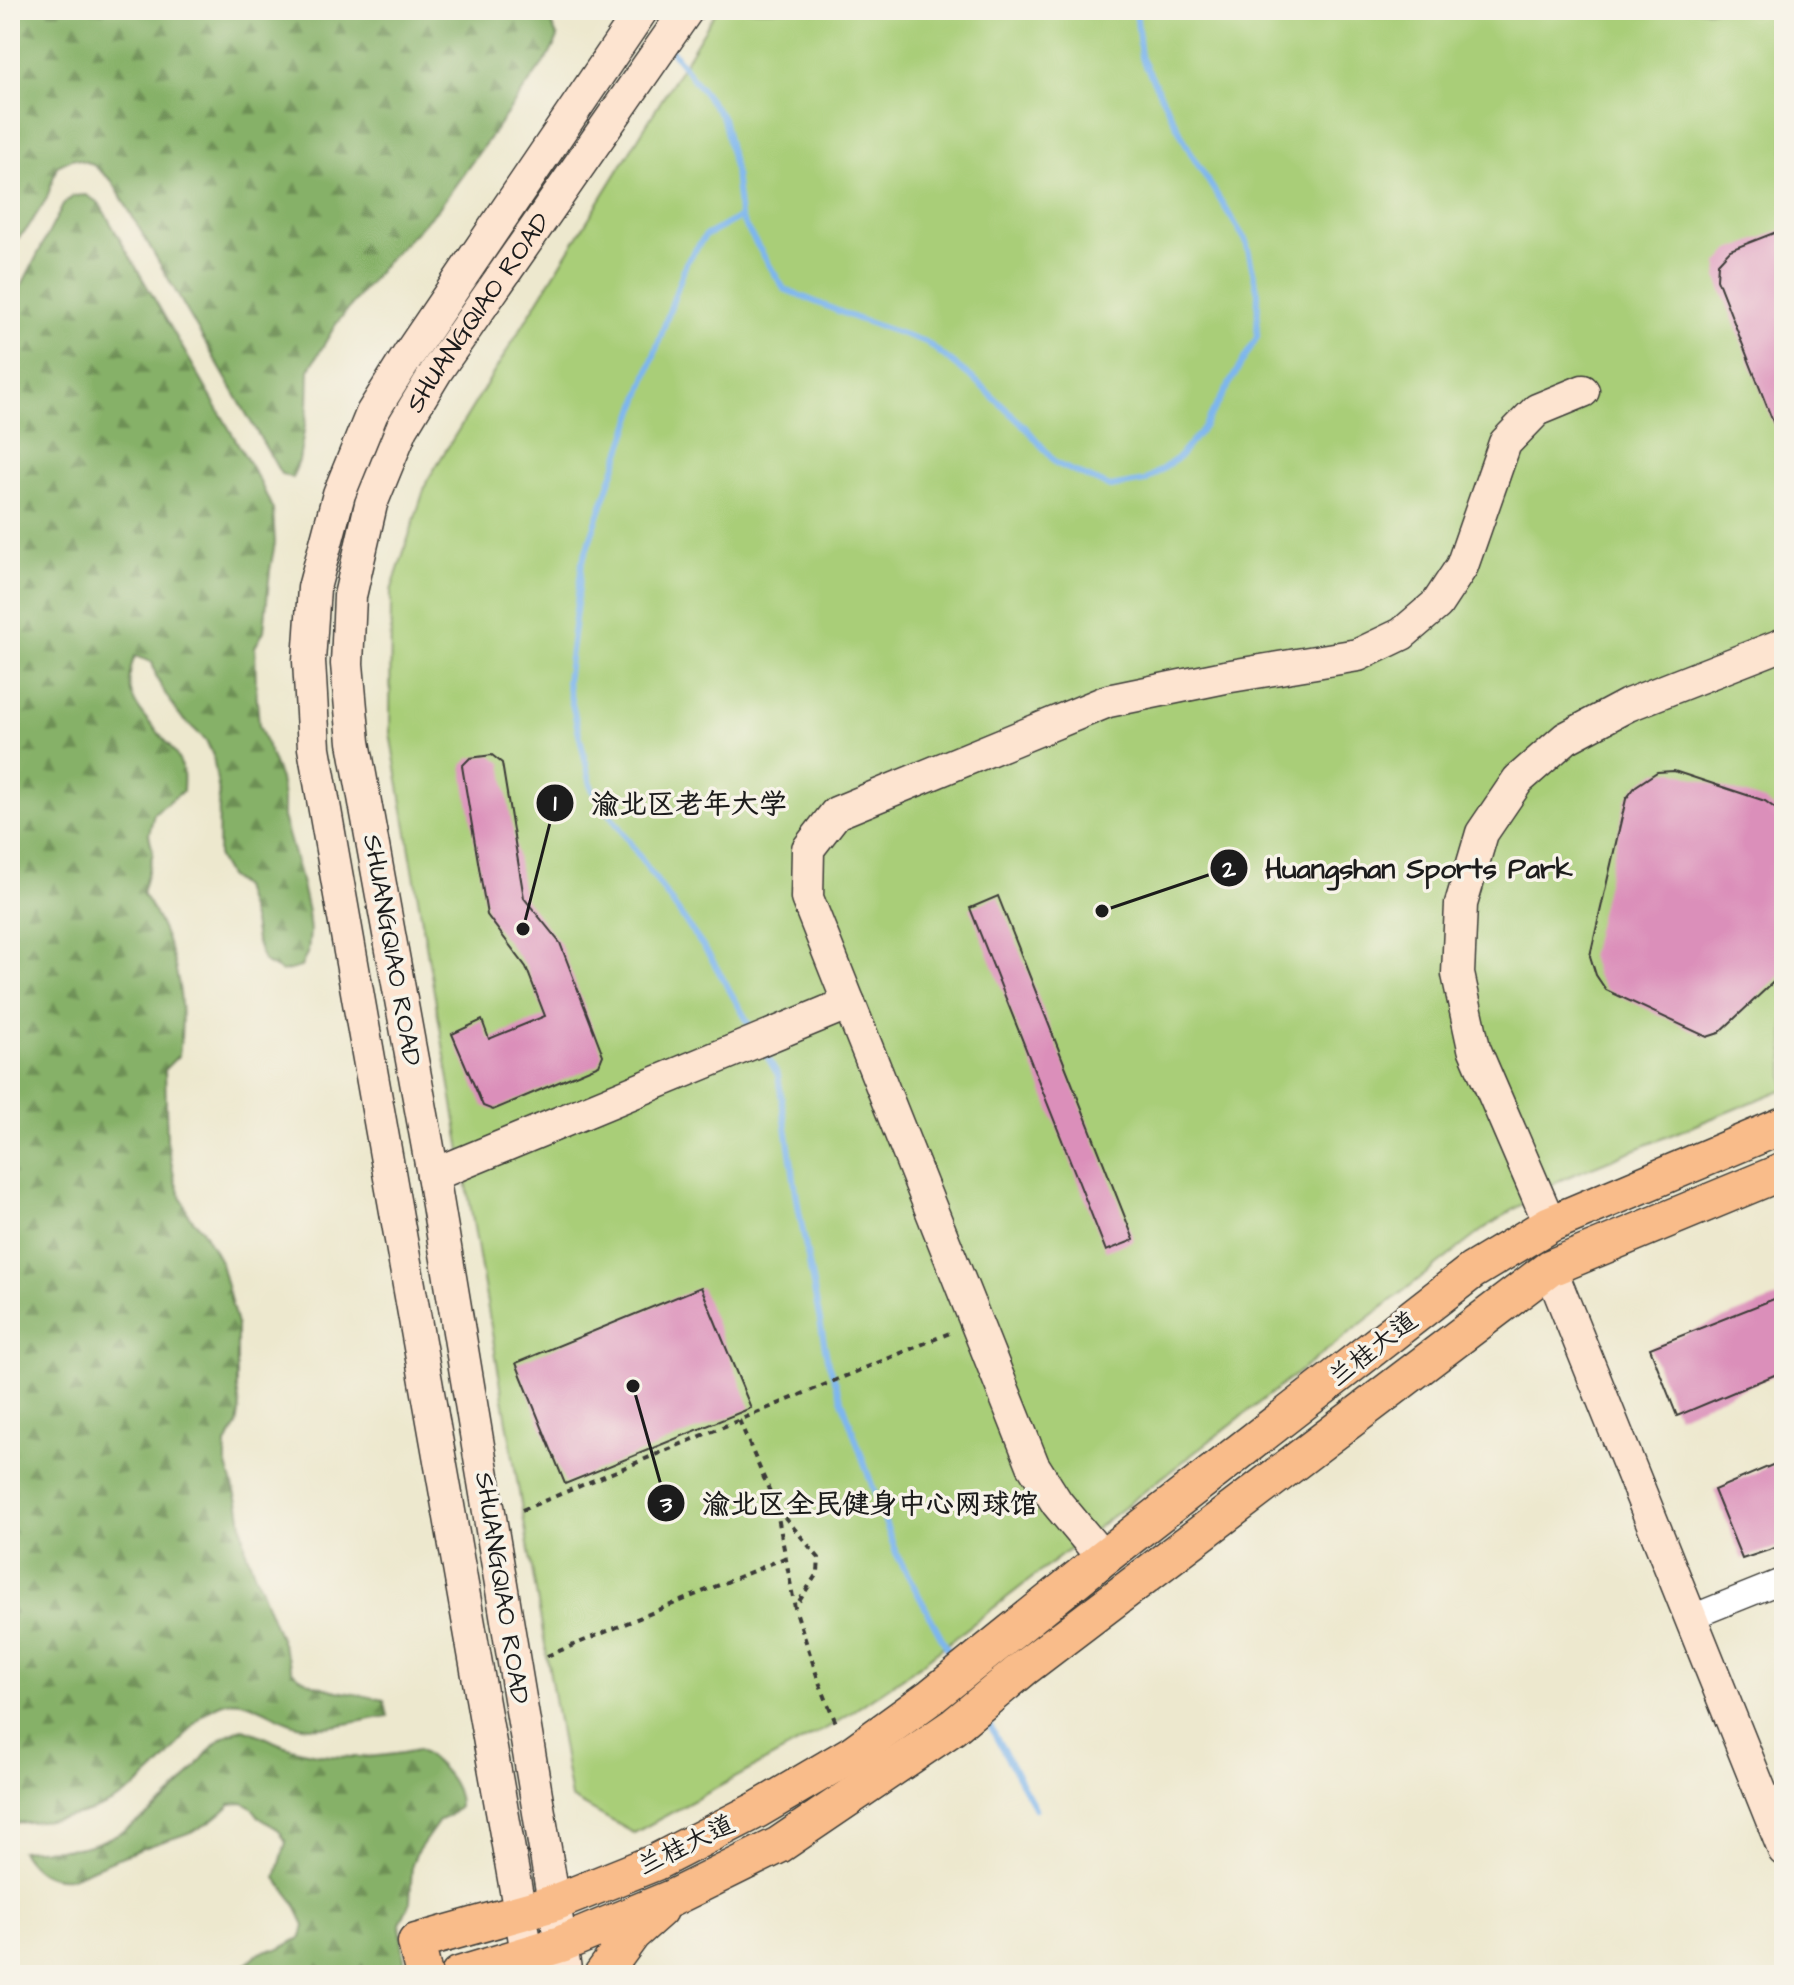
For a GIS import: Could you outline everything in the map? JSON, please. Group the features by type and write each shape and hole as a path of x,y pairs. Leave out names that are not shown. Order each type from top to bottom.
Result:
{"main road":[{"name":"SHUANGQIAO ROAD","path":"546,1962 520,1912 314,748 309,661 314,588 339,494 372,413 642,10"},
{"name":"SHUANGQIAO ROAD","path":"546,1962 554,1903 433,1175 354,742 347,664 350,596 371,504 402,428 437,370 687,10"},
{"path":"1103,1558 1057,1503 1033,1465 807,898 808,849 836,813 1108,701 1225,677 1358,655 1402,634 1437,604 1462,566 1505,443 1537,410 1583,391"},
{"path":"1550,1224 1474,1048 1458,974 1461,904 1482,833 1518,780 1566,738 1628,705 1784,644"},
{"path":"433,1175 849,1003"},
{"name":"兰桂大道","path":"420,1958 520,1912 554,1903 656,1862 757,1810 852,1754 932,1696 1103,1558 1472,1271 1550,1224 1784,1125"},
{"name":"兰桂大道","path":"459,1975 546,1962 779,1845 953,1727 1024,1668 1550,1268 1784,1171"},
{"path":"1550,1268 1784,1850"},
{"path":"602,1975 632,1934 672,1898"}],"street":[{"path":"1692,1617 1784,1580"}],"path":[{"path":"522,1510 976,1323"},
{"path":"739,1420 776,1506 795,1608 836,1723"},
{"path":"776,1506 819,1558 818,1572 795,1608"},
{"path":"547,1656 787,1557"}],"green space":[{"path":"10,10 530,10 550,21 558,38 550,54 438,209 387,261 336,324 309,370 308,407 299,461 292,478 281,474 112,181 92,164 74,158 57,166 47,198 27,229 10,246"},
{"path":"717,10 1784,10 1784,1089 1560,1180 1485,1228 912,1671 836,1723 634,1833 571,1798 390,733 391,591 427,481"},
{"path":"86,195 99,203 260,482 273,510 275,543 264,631 255,647 256,688 259,725 280,779 283,817 308,912 308,951 301,967 282,972 264,962 242,887 228,876 218,858 219,793 213,756 206,740 179,715 166,695 152,662 135,656 130,675 131,692 137,706 177,757 183,772 183,791 154,813 149,834 153,853 142,893 163,930 180,991 179,1055 165,1069 167,1141 175,1181 189,1216 202,1229 221,1263 237,1325 240,1407 237,1426 226,1444 226,1462 239,1505 246,1551 293,1672 326,1688 384,1700 388,1716 308,1727 287,1722 257,1707 227,1702 203,1715 153,1773 118,1799 99,1808 59,1819 12,1823 10,308 63,205 73,196"},
{"path":"242,1729 288,1747 320,1755 369,1757 418,1750 433,1760 452,1781 459,1807 439,1821 412,1864 410,1902 400,1924 406,1975 234,1975 256,1955 280,1949 302,1937 305,1925 293,1900 276,1878 286,1842 279,1830 243,1803 231,1804 209,1822 190,1832 69,1878 41,1872 30,1864 21,1851 76,1848 121,1832 175,1792 216,1743"}],"building":[{"path":"1784,229 1784,450 1717,279 1718,263 1730,250"},
{"path":"492,755 502,763 524,898 560,943 603,1055 599,1065 493,1110 483,1106 452,1034 482,1020 489,1039 545,1016 526,967 487,915 462,766 470,758"},
{"path":"1674,771 1765,801 1780,812 1784,821 1784,972 1719,1033 1707,1037 1606,990 1596,975 1590,956 1626,799 1636,786 1657,772"},
{"path":"998,896 1134,1240 1106,1251 970,908"},
{"path":"701,1287 751,1408 565,1484 516,1363"},
{"path":"1784,1295 1784,1371 1677,1416 1650,1348"},
{"path":"1784,1460 1784,1545 1742,1559 1714,1490"}],"waterway":[{"path":"671,50 723,118 735,172 740,217 784,289 926,342 975,380 1027,429 1057,464 1110,487 1145,481 1178,458 1204,427 1257,337 1258,293 1246,241 1193,157 1141,57 1136,10"},
{"path":"740,217 705,236 686,263 582,563 567,682 592,789 711,958 753,1031"},
{"path":"762,1048 778,1075 799,1211 827,1358 896,1553 954,1661"},
{"path":"985,1717 1035,1808"}],"place":[{"name":"Huangshan Sports Park","path":"1102,911"},
{"name":"渝北区老年大学","path":"523,929"},
{"name":"渝北区全民健身中心网球馆","path":"633,1386"}]}
